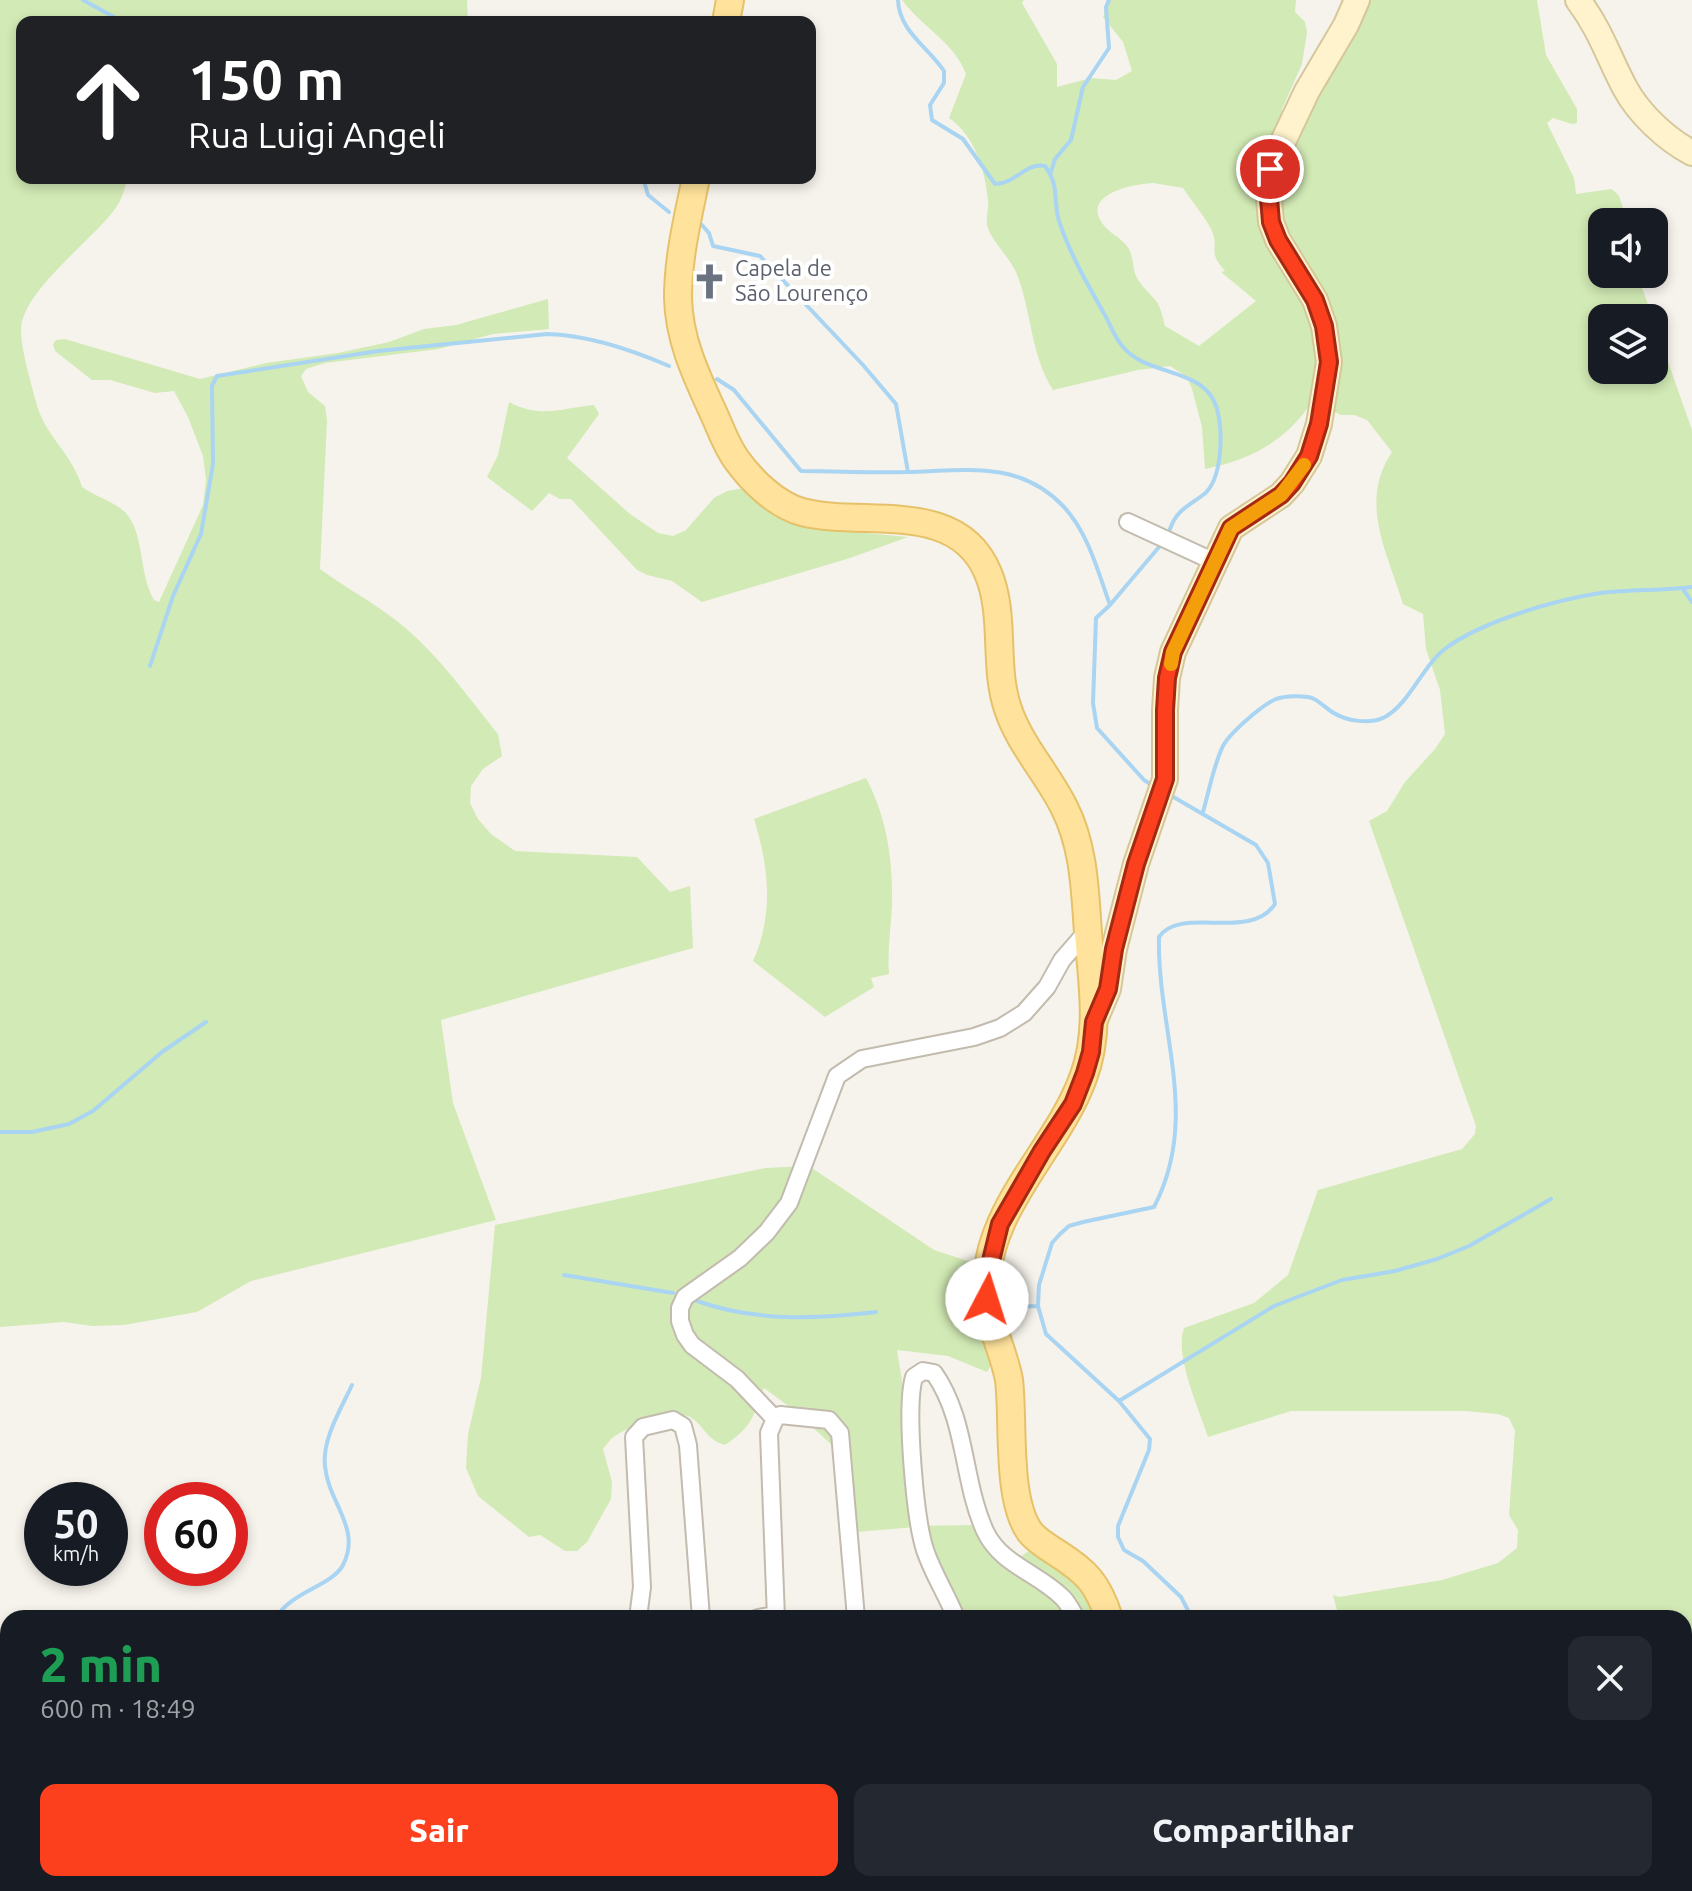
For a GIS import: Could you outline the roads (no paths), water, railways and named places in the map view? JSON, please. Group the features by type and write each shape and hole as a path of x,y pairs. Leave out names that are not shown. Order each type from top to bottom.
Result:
{"main road":[{"path":"695,184 679,274 680,325 687,354 733,455 750,477 776,499 800,512 914,521 938,526 960,538 974,551 988,572 995,599 1001,680 1007,707 1016,729 1063,805 1074,831 1081,858 1088,930 1094,1022 1091,1052 1073,1104 1000,1224 988,1273 987,1299 1008,1377 1012,1456 1022,1517 1037,1540 1082,1569 1094,1583 1106,1610"}],"street":[{"path":"1094,1022 1108,989 1125,907 1165,779 1167,678 1173,652 1231,528 1281,495 1292,483 1309,456 1319,424 1329,362 1324,326 1315,300 1278,240 1271,222 1268,187 1270,169 1276,156 1357,0"},
{"path":"1578,0 1605,42 1626,91 1648,118 1692,153"},
{"path":"1128,522 1217,563"},
{"path":"775,1419 737,1379 692,1345 680,1321 680,1308 685,1297 740,1258 767,1232 789,1203 837,1076 862,1059 974,1037 1000,1028 1024,1013 1088,930"},
{"path":"952,1610 922,1536 911,1433 911,1393 914,1377 923,1371 934,1373 939,1380 957,1422 973,1497 985,1532 1000,1555 1045,1583 1065,1600 1071,1610"},
{"path":"776,1610 769,1433 780,1415 829,1420 840,1433 855,1610"},
{"path":"639,1610 642,1587 634,1437 643,1427 673,1420 683,1426 688,1445 700,1610"}],"waterway":[{"path":"83,0 112,16"},
{"path":"898,0 903,21 944,71 944,83 930,105 932,120 963,139 995,184 1009,181 1032,167 1045,166 1055,188 1064,236 1124,348 1148,364 1189,379 1211,396 1217,409 1220,430 1218,467 1210,488 1179,513 1170,529"},
{"path":"1051,172 1055,159 1071,140 1083,87 1109,48 1106,7 1109,0"},
{"path":"645,184 648,195 669,212"},
{"path":"701,224 709,233 713,246 760,256 896,404 908,472"},
{"path":"150,666 173,596 201,534 213,464 212,386 217,376 378,351 547,334 610,344 669,366"},
{"path":"717,379 734,390 801,471 989,471 1009,474 1046,491 1072,516 1079,528 1110,605"},
{"path":"1155,787 1144,780 1097,728 1093,703 1096,618 1159,547"},
{"path":"1203,812 1225,742 1246,720 1276,699 1308,697 1344,718 1358,721 1379,719 1402,702 1446,648 1479,629 1541,606 1600,593 1692,587"},
{"path":"1683,589 1692,602"},
{"path":"1170,795 1256,845 1268,863 1275,904 1264,915 1249,921 1183,924 1169,928 1159,937 1160,972 1176,1107 1168,1173 1154,1207 1069,1226 1060,1234 1052,1243 1039,1285 1038,1306 1046,1334 1119,1401 1150,1439 1149,1450 1118,1526 1118,1537 1124,1550 1143,1561 1181,1597 1188,1610"},
{"path":"0,1132 32,1132 69,1124 93,1111 162,1052 206,1022"},
{"path":"1119,1401 1274,1306 1342,1280 1395,1271 1437,1259 1469,1246 1551,1199"},
{"path":"564,1275 673,1293"},
{"path":"697,1301 763,1316 876,1312"},
{"path":"1001,1307 1038,1306"},
{"path":"281,1610 338,1572 348,1552 349,1539 327,1479 325,1456 333,1424 352,1385"}],"place":[{"name":"Capela de São Lourenço","path":"709,281"}]}
